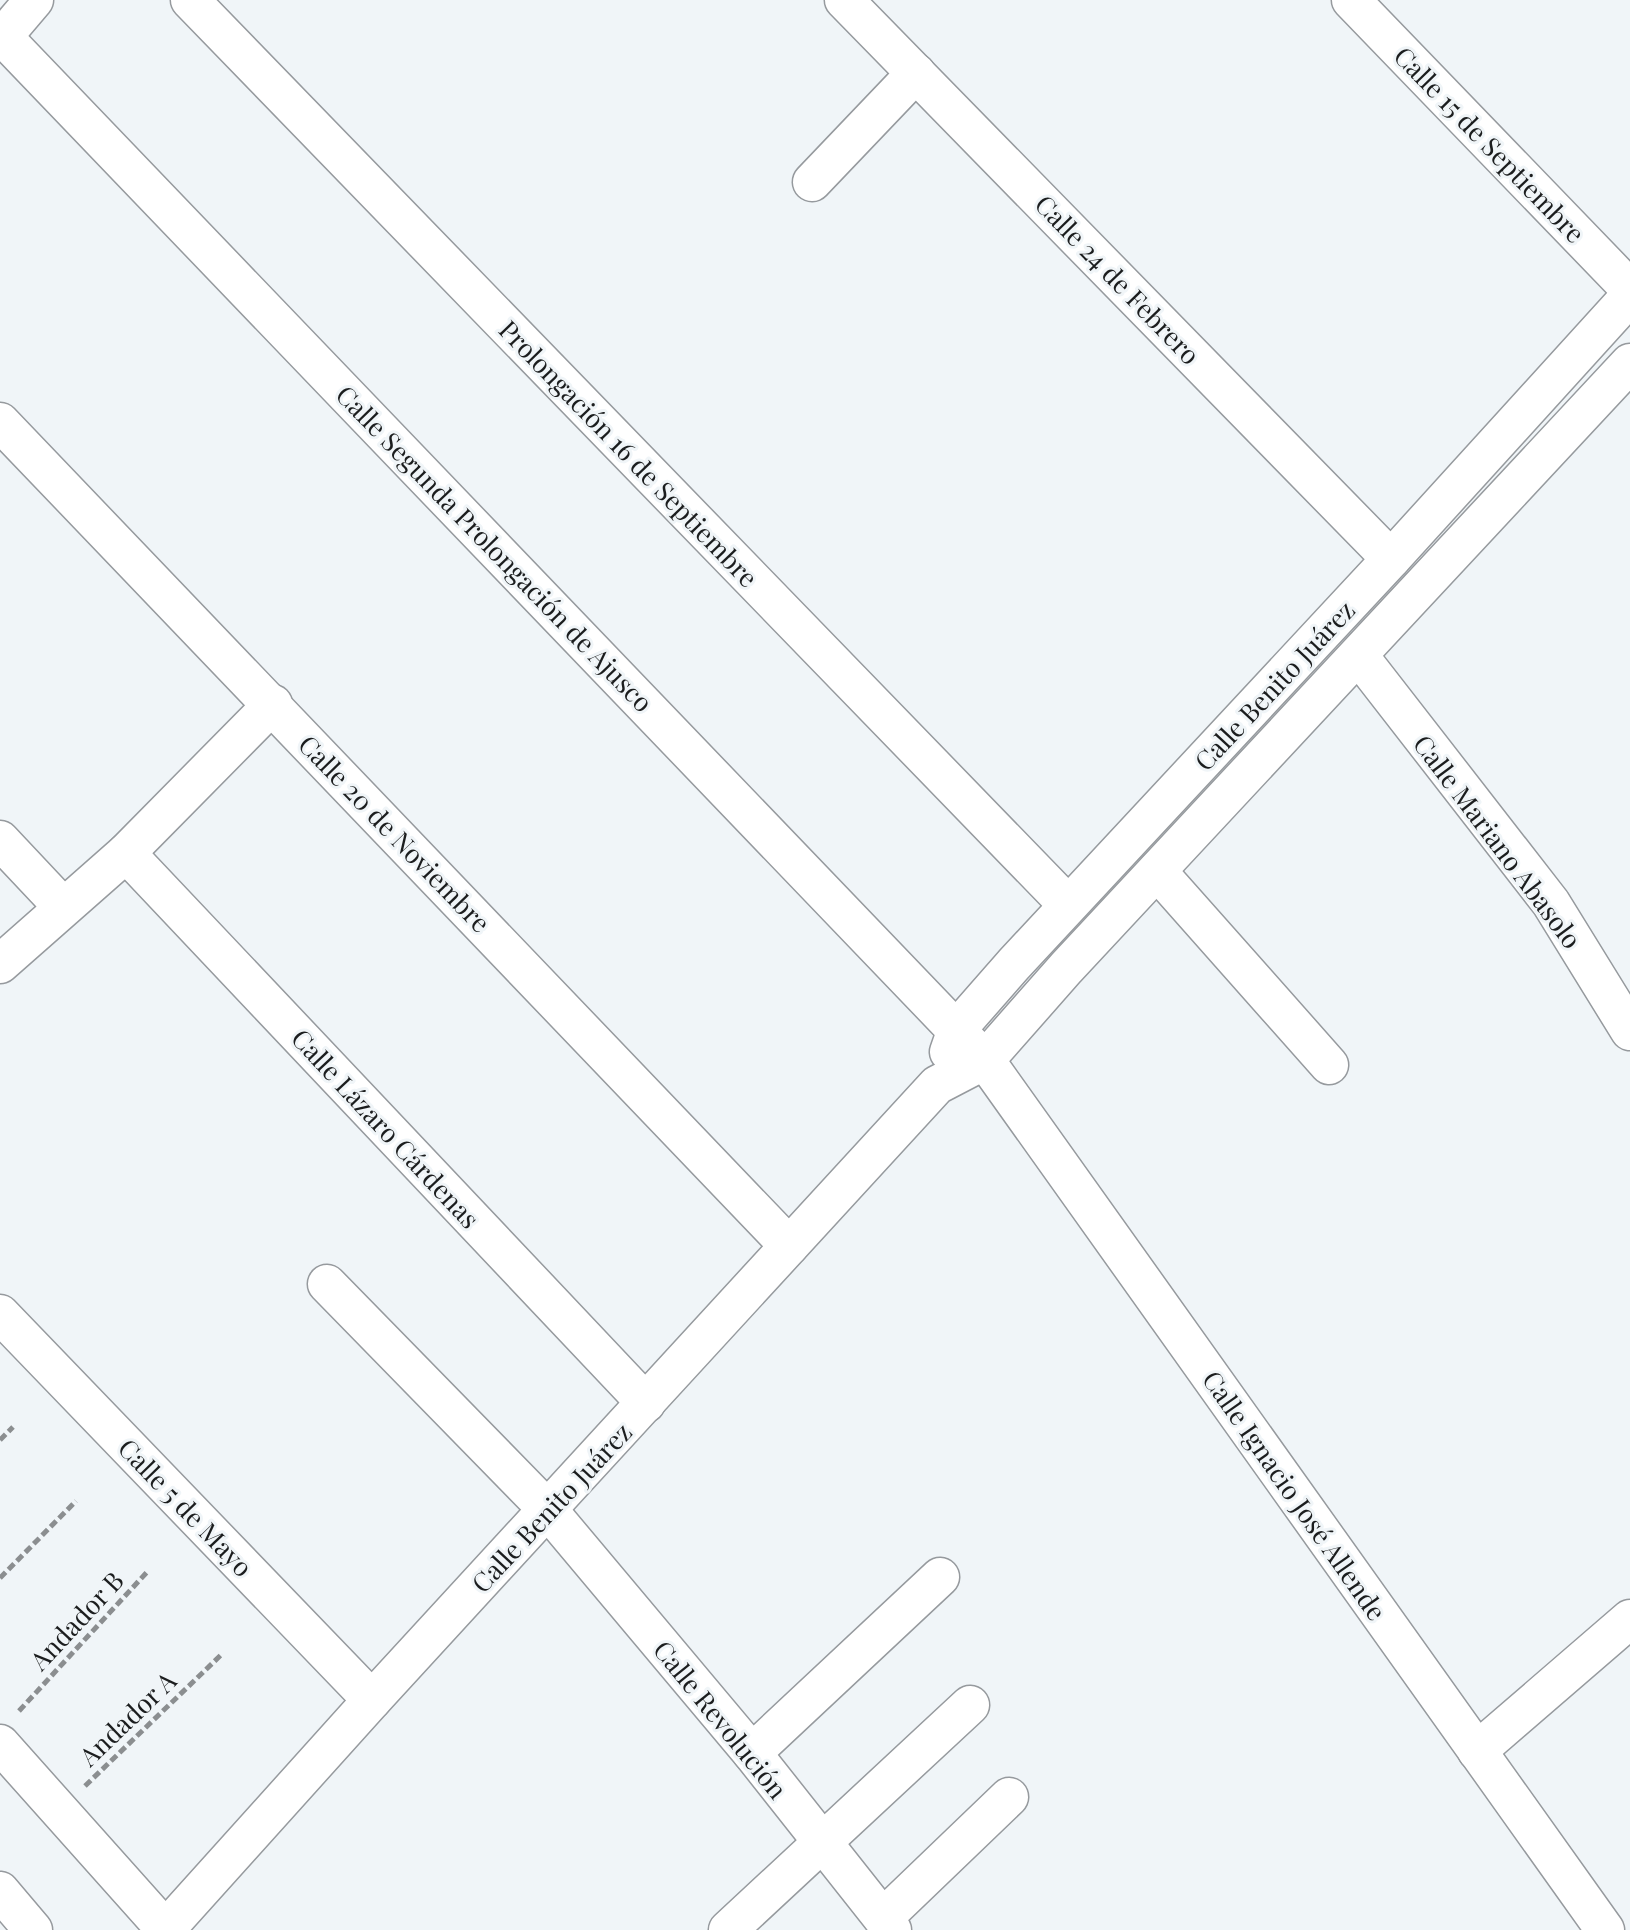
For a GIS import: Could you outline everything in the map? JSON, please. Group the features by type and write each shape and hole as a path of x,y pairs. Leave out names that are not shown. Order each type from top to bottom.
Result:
{"street":[{"path":"2,38 34,0"},
{"name":"Prolongación 16 de Septiembre","path":"190,0 1068,905"},
{"name":"Calle 24 de Febrero","path":"844,0 1391,559"},
{"name":"Calle 15 de Septiembre","path":"1351,0 1630,289"},
{"name":"Calle Segunda Prolongación de Ajusco","path":"2,38 985,1060"},
{"path":"812,182 916,73"},
{"name":"Calle Benito Juárez","path":"937,1085 957,1029 1630,296"},
{"name":"Calle Benito Juárez","path":"166,1930 372,1700 937,1085 985,1060 1630,363"},
{"name":"Calle 20 de Noviembre","path":"0,422 789,1246"},
{"name":"Calle Mariano Abasolo","path":"1359,656 1551,903 1630,1031"},
{"path":"0,964 126,853 273,704"},
{"path":"0,840 63,907"},
{"name":"Calle Lázaro Cárdenas","path":"126,853 646,1403"},
{"path":"1157,871 1329,1065"},
{"name":"Calle Ignacio José Allende","path":"985,1060 1605,1930"},
{"name":"Calle Revolución","path":"327,1284 548,1510 752,1753 821,1844 888,1924"},
{"name":"Calle 5 de Mayo","path":"0,1314 372,1700"},
{"path":"752,1753 940,1577"},
{"path":"1477,1751 1630,1619"},
{"path":"728,1930 970,1705"},
{"path":"5,1732 60,1810 166,1930"},
{"path":"888,1924 1009,1797"},
{"path":"0,1891 33,1930"}],"path":[{"path":"0,1440 13,1427"},
{"path":"0,1578 76,1501"},
{"name":"Andador B","path":"5,1732 148,1571"},
{"name":"Andador A","path":"60,1810 222,1654"}]}
